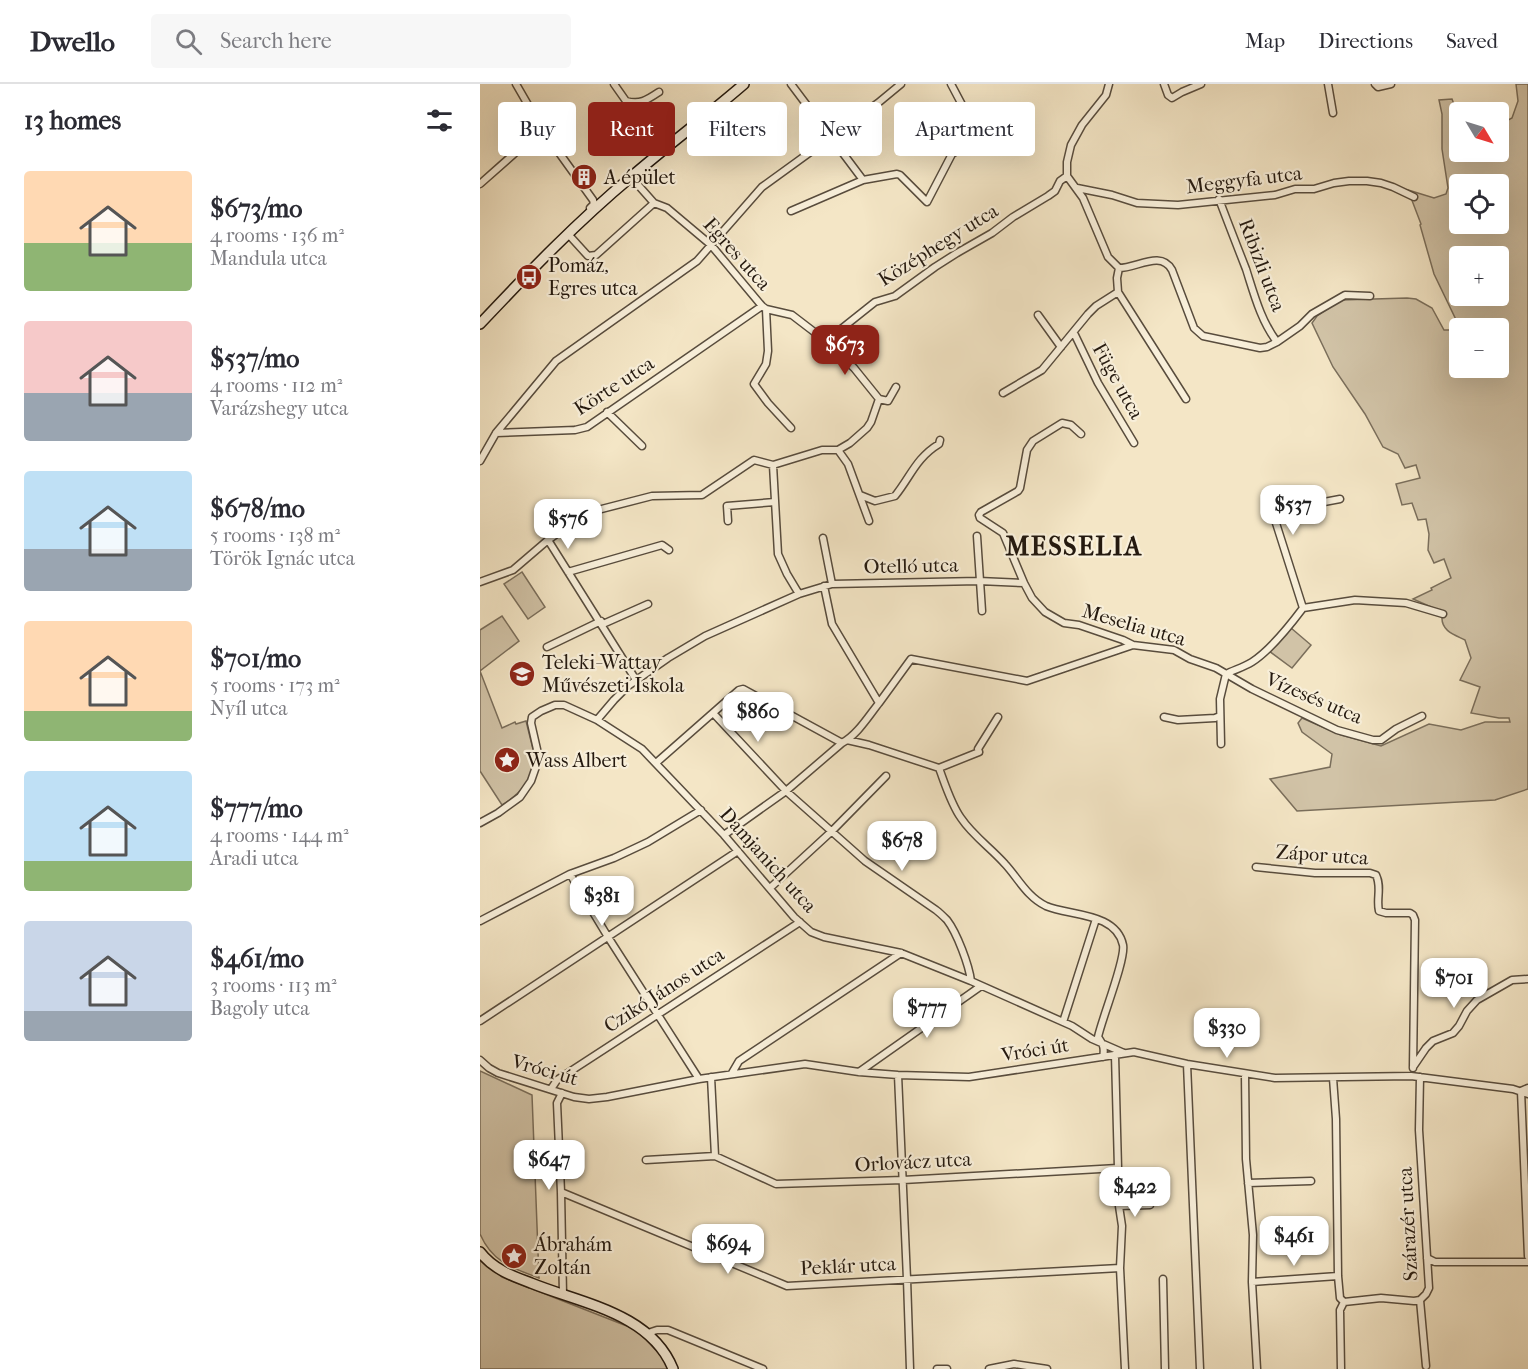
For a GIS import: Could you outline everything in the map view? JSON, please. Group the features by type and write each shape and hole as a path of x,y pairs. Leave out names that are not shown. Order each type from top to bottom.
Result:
{"main road":[{"path":"480,324 568,234 631,177 744,84"},
{"path":"480,1252 499,1270 620,1316 638,1326 659,1345 673,1369"}],"street":[{"path":"516,84 526,102"},
{"path":"614,84 626,102 630,103 644,102 659,92"},
{"path":"791,84 804,102"},
{"path":"879,102 901,84"},
{"path":"791,211 863,180 897,174 927,202 951,155 977,139 978,135 951,84"},
{"path":"1109,84 1106,95 1082,125 1071,145 1067,162 1067,177 1083,198 1108,257 1119,268 1155,260 1165,261 1172,270 1194,328 1203,336 1260,348 1277,342 1300,326 1312,314 1346,295 1370,296"},
{"path":"1164,84 1168,95 1172,98 1201,84"},
{"path":"1179,84 1182,92"},
{"path":"1328,84 1333,113"},
{"path":"1376,84 1378,87 1391,84"},
{"path":"480,184 512,156"},
{"path":"561,156 594,202 568,234 588,256 596,255 654,203"},
{"path":"480,461 496,433 556,362 697,261 762,187 805,156"},
{"path":"844,156 863,180"},
{"name":"Egres utca","path":"631,177 654,203 667,208 711,245 764,308 792,315 826,341 854,368 879,399"},
{"name":"Középhegy utca","path":"826,341 875,302 895,296 934,267 992,233 1048,196 1055,191 1060,181 1067,177"},
{"name":"Meggyfa utca","path":"1076,188 1137,203 1178,205 1275,195 1295,189 1314,189 1349,181 1367,181 1381,183 1414,197"},
{"name":"Ribizli utca","path":"1219,200 1261,312 1277,342"},
{"path":"1119,268 1118,292 1186,399"},
{"path":"1003,393 1042,370 1088,314 1118,292"},
{"path":"764,308 767,357 766,364 754,384 791,428"},
{"name":"Körte utca","path":"496,433 575,430 587,427 764,308"},
{"path":"1038,315 1061,347"},
{"name":"Füge utca","path":"1074,333 1098,383 1134,443"},
{"path":"480,582 513,570 548,540 586,513 652,496 702,495 754,460 773,465 822,450 838,450 867,428 879,399 888,401 896,387"},
{"path":"607,412 642,446"},
{"name":"Meselia utca","path":"1081,434 1071,425 1062,423 1033,441 1027,450 1018,491 981,512 980,518 1003,533 1024,583 1045,612 1064,623 1079,625 1133,645 1174,650 1226,674"},
{"path":"860,495 874,501 895,496 921,458 939,444 940,440"},
{"path":"838,450 848,464 869,520"},
{"path":"773,465 778,554 799,594"},
{"path":"1303,608 1275,520 1277,514 1282,510 1340,500"},
{"path":"728,521 727,506 775,502"},
{"path":"977,536 982,611"},
{"path":"822,538 832,584"},
{"path":"548,540 636,680"},
{"path":"568,572 662,545 669,549"},
{"name":"Otelló utca","path":"597,720 620,692 668,658 705,636 799,594 832,584 979,580 1024,583"},
{"path":"824,586 832,624 879,703"},
{"path":"1221,744 1220,699 1226,674 1258,658 1291,625 1303,608 1355,600 1406,603 1443,614"},
{"path":"548,647 648,604"},
{"path":"724,835 786,791 844,742 863,724 911,659 1027,681 1133,645"},
{"name":"Vízesés utca","path":"1226,674 1337,730 1373,740 1381,740 1396,729 1422,716"},
{"path":"657,763 713,712 743,689 844,742 869,745 939,768 979,752 978,748 998,717"},
{"name":"Damjanich utca","path":"480,823 520,797 531,781 538,758 531,723 532,717 555,705 568,706 597,720 642,749 701,810 811,932 824,937 901,953 1063,1022 1124,1053"},
{"path":"713,712 786,791 865,861 946,919 970,970 971,981"},
{"path":"1164,717 1178,720 1220,716"},
{"path":"939,768 960,817 1005,864 1029,895 1046,906 1096,919 1119,933 1123,946 1122,959 1098,1037 1105,1050 1103,1057"},
{"path":"770,888 832,831 886,776"},
{"path":"480,921 570,874 640,846 701,810"},
{"path":"480,1021 738,851"},
{"name":"Zápor utca","path":"1256,867 1315,873 1370,873 1376,875 1379,880 1378,908 1380,911 1413,915 1415,920 1413,1068"},
{"path":"570,874 699,1079"},
{"path":"1063,1022 1096,919"},
{"name":"Czikó János utca","path":"551,1089 557,1080 800,922"},
{"path":"732,1073 739,1061 901,953"},
{"path":"1411,1076 1425,1047 1453,1033 1477,999 1512,980 1528,979"},
{"path":"858,1072 981,986"},
{"name":"Vróci út","path":"481,1062 498,1073 589,1099 732,1073 806,1064 898,1076 969,1077 1134,1052 1187,1064 1275,1078 1411,1076 1513,1089 1525,1093"},
{"path":"1115,1055 1119,1206 1122,1227 1120,1269 1125,1369"},
{"path":"1187,1064 1200,1369"},
{"path":"1245,1074 1246,1159 1253,1235 1251,1282 1257,1369"},
{"path":"898,1076 910,1369"},
{"path":"711,1077 715,1156"},
{"name":"Szárazér utca","path":"1420,1077 1419,1130 1429,1288 1420,1300 1426,1366"},
{"path":"1333,1078 1336,1119 1338,1276 1340,1298 1344,1302"},
{"path":"1528,1088 1525,1093 1528,1256"},
{"path":"562,1093 557,1103 563,1296"},
{"name":"Orlovácz utca","path":"646,1160 715,1156 776,1184 903,1180 1118,1168"},
{"path":"1248,1183 1311,1181"},
{"name":"Peklár utca","path":"561,1192 787,1286 1120,1269"},
{"path":"1119,1206 1150,1205"},
{"path":"1426,1258 1435,1262 1528,1262"},
{"path":"1251,1282 1338,1276"},
{"path":"1163,1279 1165,1369"},
{"path":"1344,1302 1381,1298 1420,1300"},
{"path":"1341,1369 1340,1310 1344,1302"},
{"path":"648,1333 668,1330 763,1369"},
{"path":"989,1369 1014,1364 1047,1369"},
{"path":"937,1369 947,1369"}],"shaded area":[{"path":"1516,84 1528,84 1528,789 1495,800 1297,811 1270,779 1330,767 1332,754 1302,732 1298,723 1302,718 1341,735 1381,746 1429,724 1461,730 1485,722 1510,722 1509,718 1471,713 1480,687 1460,680 1471,658 1465,640 1446,629 1442,617 1429,613 1436,609 1413,599 1451,578 1444,559 1434,563 1428,550 1429,534 1426,519 1418,520 1412,503 1402,505 1396,484 1420,478 1416,465 1405,468 1398,454 1383,447 1365,414 1333,367 1312,323 1317,316 1341,300 1416,299 1432,308 1444,330 1449,330 1449,378 1509,378 1509,318 1455,318 1449,306 1509,306 1509,246 1449,246 1449,305 1434,274 1421,224 1408,190 1434,198 1446,194 1448,188 1442,149 1442,114 1439,100 1452,99 1453,102 1449,102 1449,162 1509,162 1509,120 1512,118 1518,101"},
{"path":"522,572 545,607 528,619 504,584"},
{"path":"502,616 519,641 480,671 480,630"},
{"path":"1291,628 1311,645 1292,668 1269,651"},
{"path":"480,671 502,728 515,722 516,724 526,721 535,757 532,772 525,785 502,805 480,771"},
{"path":"480,1071 532,1095 539,1278 497,1258 480,1234"},
{"path":"480,1258 502,1277 637,1330 665,1360 668,1369 480,1369"}],"place":[{"name":"A épület","path":"584,177"},
{"name":"Pomáz, Egres utca","path":"529,277"},
{"name":"Teleki-Wattay Művészeti Iskola","path":"522,674"},
{"name":"Wass Albert","path":"507,760"},
{"name":"Ábrahám Zoltán","path":"514,1256"}],"district":[{"name":"MESSELIA","path":"1074,546"}]}
